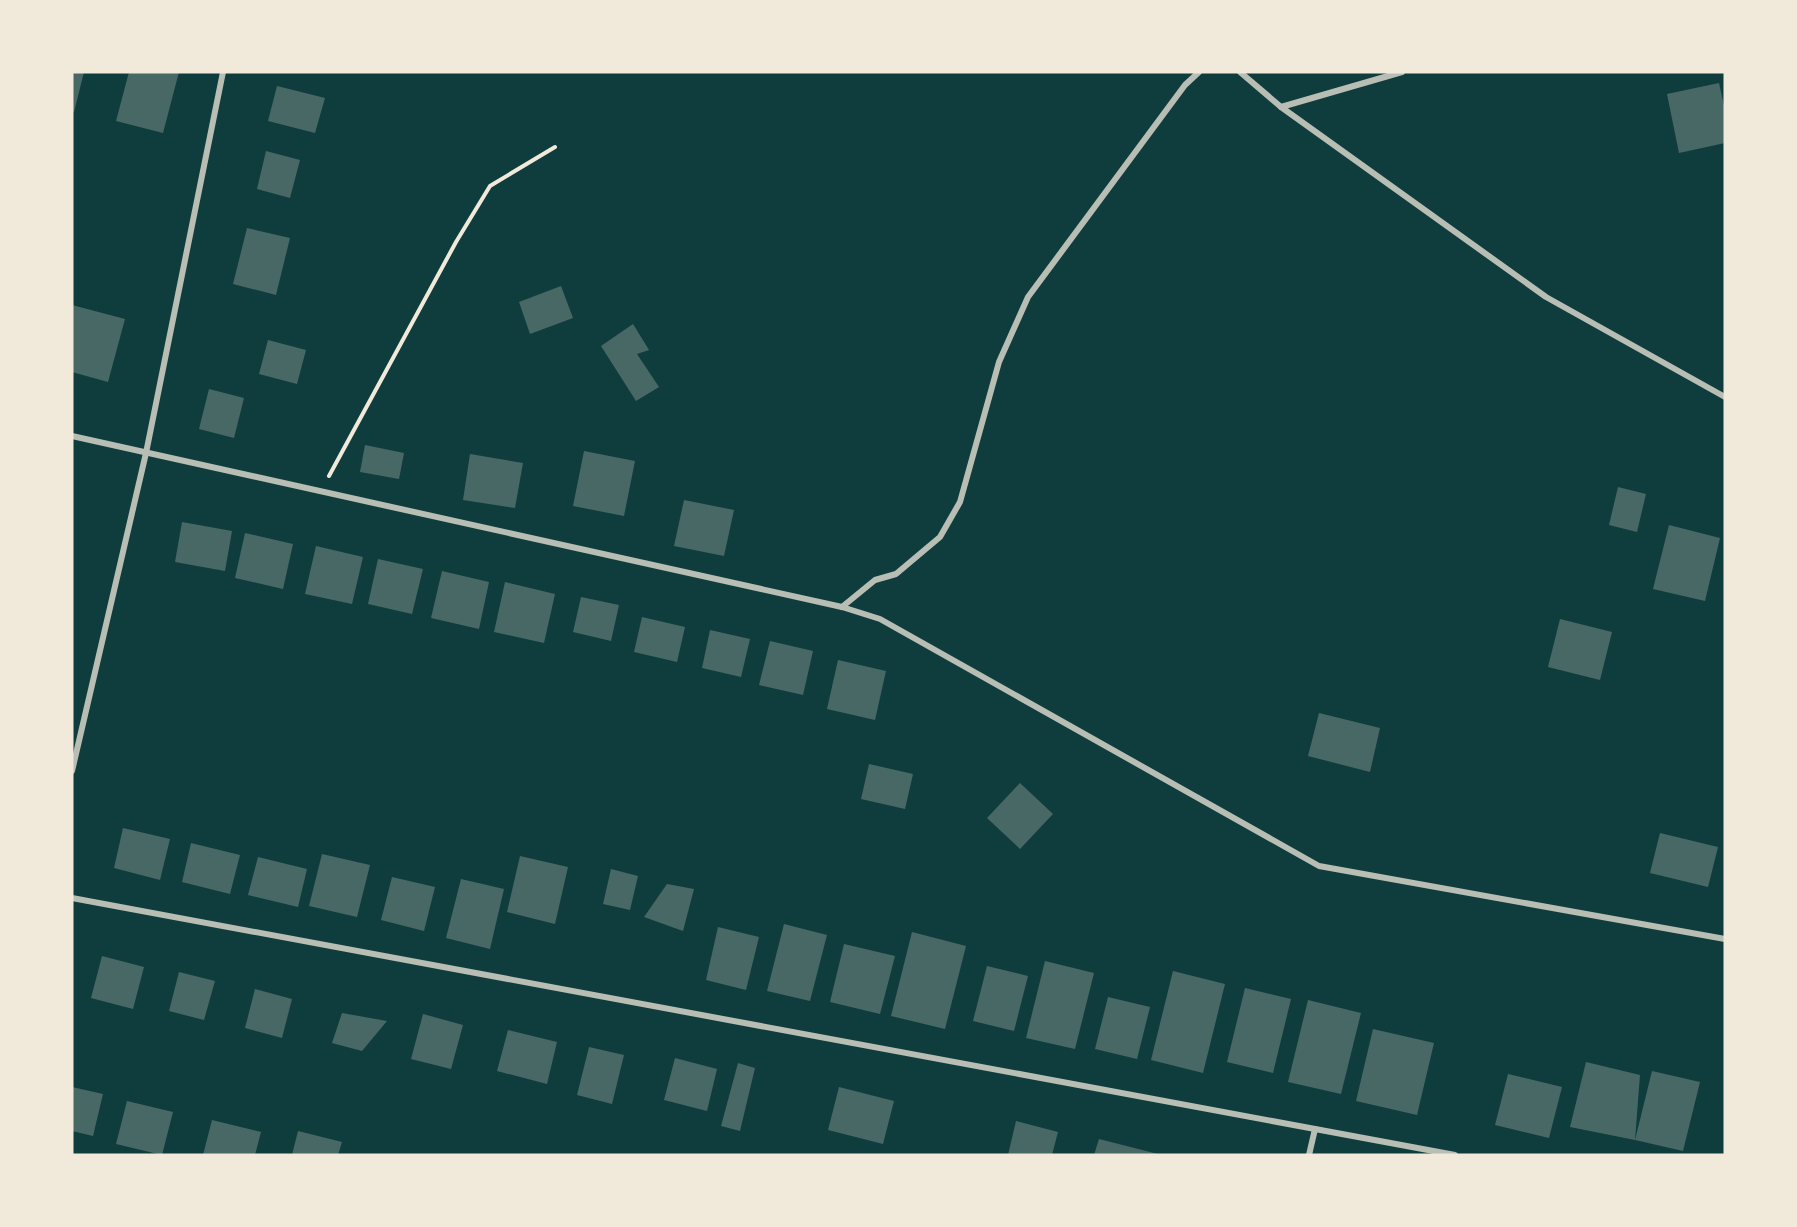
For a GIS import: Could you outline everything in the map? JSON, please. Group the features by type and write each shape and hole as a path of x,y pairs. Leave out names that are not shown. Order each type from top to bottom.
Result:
{"street":[{"path":"72,771 146,453 223,72"},
{"path":"843,607 874,580 896,574 940,537 960,502 999,362 1028,297 1185,85 1198,72"},
{"path":"1240,72 1281,107 1546,297 1725,397"},
{"path":"1281,107 1402,72"},
{"path":"72,436 793,594 843,607 880,619 1320,866 1725,939"},
{"path":"72,898 1455,1155"},
{"path":"1309,1155 1315,1129"}],"path":[{"path":"320,492 490,186 555,147"}],"building":[{"path":"72,72 84,72 74,112 72,111"},
{"path":"129,72 179,72 163,133 116,121"},
{"path":"1719,83 1725,110 1725,143 1679,153 1667,94"},
{"path":"277,86 325,98 315,133 268,121"},
{"path":"266,151 300,160 290,198 257,189"},
{"path":"247,228 290,238 276,295 233,284"},
{"path":"561,286 573,318 530,334 519,302"},
{"path":"72,305 125,319 108,382 72,372"},
{"path":"633,324 649,350 637,354 659,387 636,401 601,346"},
{"path":"268,340 306,350 297,384 259,374"},
{"path":"209,389 244,398 234,438 199,429"},
{"path":"365,445 404,453 399,479 360,472"},
{"path":"584,451 635,461 624,516 573,506"},
{"path":"470,454 523,463 515,508 463,500"},
{"path":"1618,487 1646,494 1637,532 1609,525"},
{"path":"684,500 734,510 724,556 674,546"},
{"path":"182,522 232,531 225,571 175,562"},
{"path":"1669,525 1720,538 1705,601 1653,589"},
{"path":"245,533 293,544 283,589 235,578"},
{"path":"316,546 363,557 352,604 305,594"},
{"path":"378,559 423,569 412,614 368,604"},
{"path":"442,571 489,582 479,629 431,618"},
{"path":"505,582 555,594 544,643 494,632"},
{"path":"581,597 619,605 611,641 573,632"},
{"path":"642,617 685,627 677,662 634,652"},
{"path":"1560,619 1612,632 1600,680 1548,667"},
{"path":"710,630 750,639 741,677 702,668"},
{"path":"770,641 813,651 803,695 759,685"},
{"path":"838,660 886,671 875,720 827,709"},
{"path":"1319,713 1380,728 1370,772 1308,756"},
{"path":"869,764 913,774 905,809 861,799"},
{"path":"1020,783 1053,814 1020,849 987,818"},
{"path":"123,828 170,839 160,880 114,868"},
{"path":"1660,833 1718,847 1708,887 1650,873"},
{"path":"191,843 240,855 230,894 182,882"},
{"path":"322,854 370,865 357,917 309,906"},
{"path":"520,856 568,867 555,924 507,912"},
{"path":"258,857 307,869 298,907 248,895"},
{"path":"611,869 638,876 630,910 603,904"},
{"path":"392,877 435,887 424,931 381,920"},
{"path":"461,879 504,889 490,949 446,938"},
{"path":"667,884 694,889 683,931 644,917"},
{"path":"784,924 827,935 810,1001 767,991"},
{"path":"718,927 759,937 746,990 706,980"},
{"path":"912,932 966,946 945,1029 891,1016"},
{"path":"844,944 895,956 880,1014 830,1002"},
{"path":"102,956 144,967 133,1009 91,998"},
{"path":"1045,961 1094,973 1075,1049 1026,1038"},
{"path":"987,966 1028,976 1014,1031 973,1021"},
{"path":"1173,971 1225,984 1203,1073 1151,1060"},
{"path":"179,972 215,981 204,1020 169,1011"},
{"path":"1245,988 1291,999 1273,1073 1227,1062"},
{"path":"255,989 292,999 282,1038 245,1028"},
{"path":"1108,997 1150,1007 1137,1059 1095,1049"},
{"path":"1308,1000 1361,1013 1341,1094 1288,1082"},
{"path":"342,1013 387,1021 362,1051 332,1043"},
{"path":"423,1014 463,1025 451,1069 411,1059"},
{"path":"1373,1029 1434,1043 1417,1115 1356,1101"},
{"path":"508,1030 557,1042 547,1084 497,1071"},
{"path":"589,1047 624,1055 612,1104 577,1095"},
{"path":"675,1058 717,1069 707,1111 664,1100"},
{"path":"1586,1062 1640,1075 1635,1140 1570,1127"},
{"path":"738,1063 755,1068 740,1131 721,1126"},
{"path":"1652,1071 1700,1082 1683,1151 1635,1140"},
{"path":"1508,1074 1562,1087 1549,1138 1495,1125"},
{"path":"72,1087 103,1094 93,1136 72,1131"},
{"path":"839,1087 894,1101 883,1144 828,1130"},
{"path":"127,1101 173,1112 162,1155 116,1144"},
{"path":"212,1120 261,1132 255,1155 203,1155"},
{"path":"1016,1121 1058,1132 1052,1155 1008,1155"},
{"path":"298,1131 342,1142 338,1155 292,1155"},
{"path":"1099,1139 1158,1154 1158,1155 1094,1155"}]}
